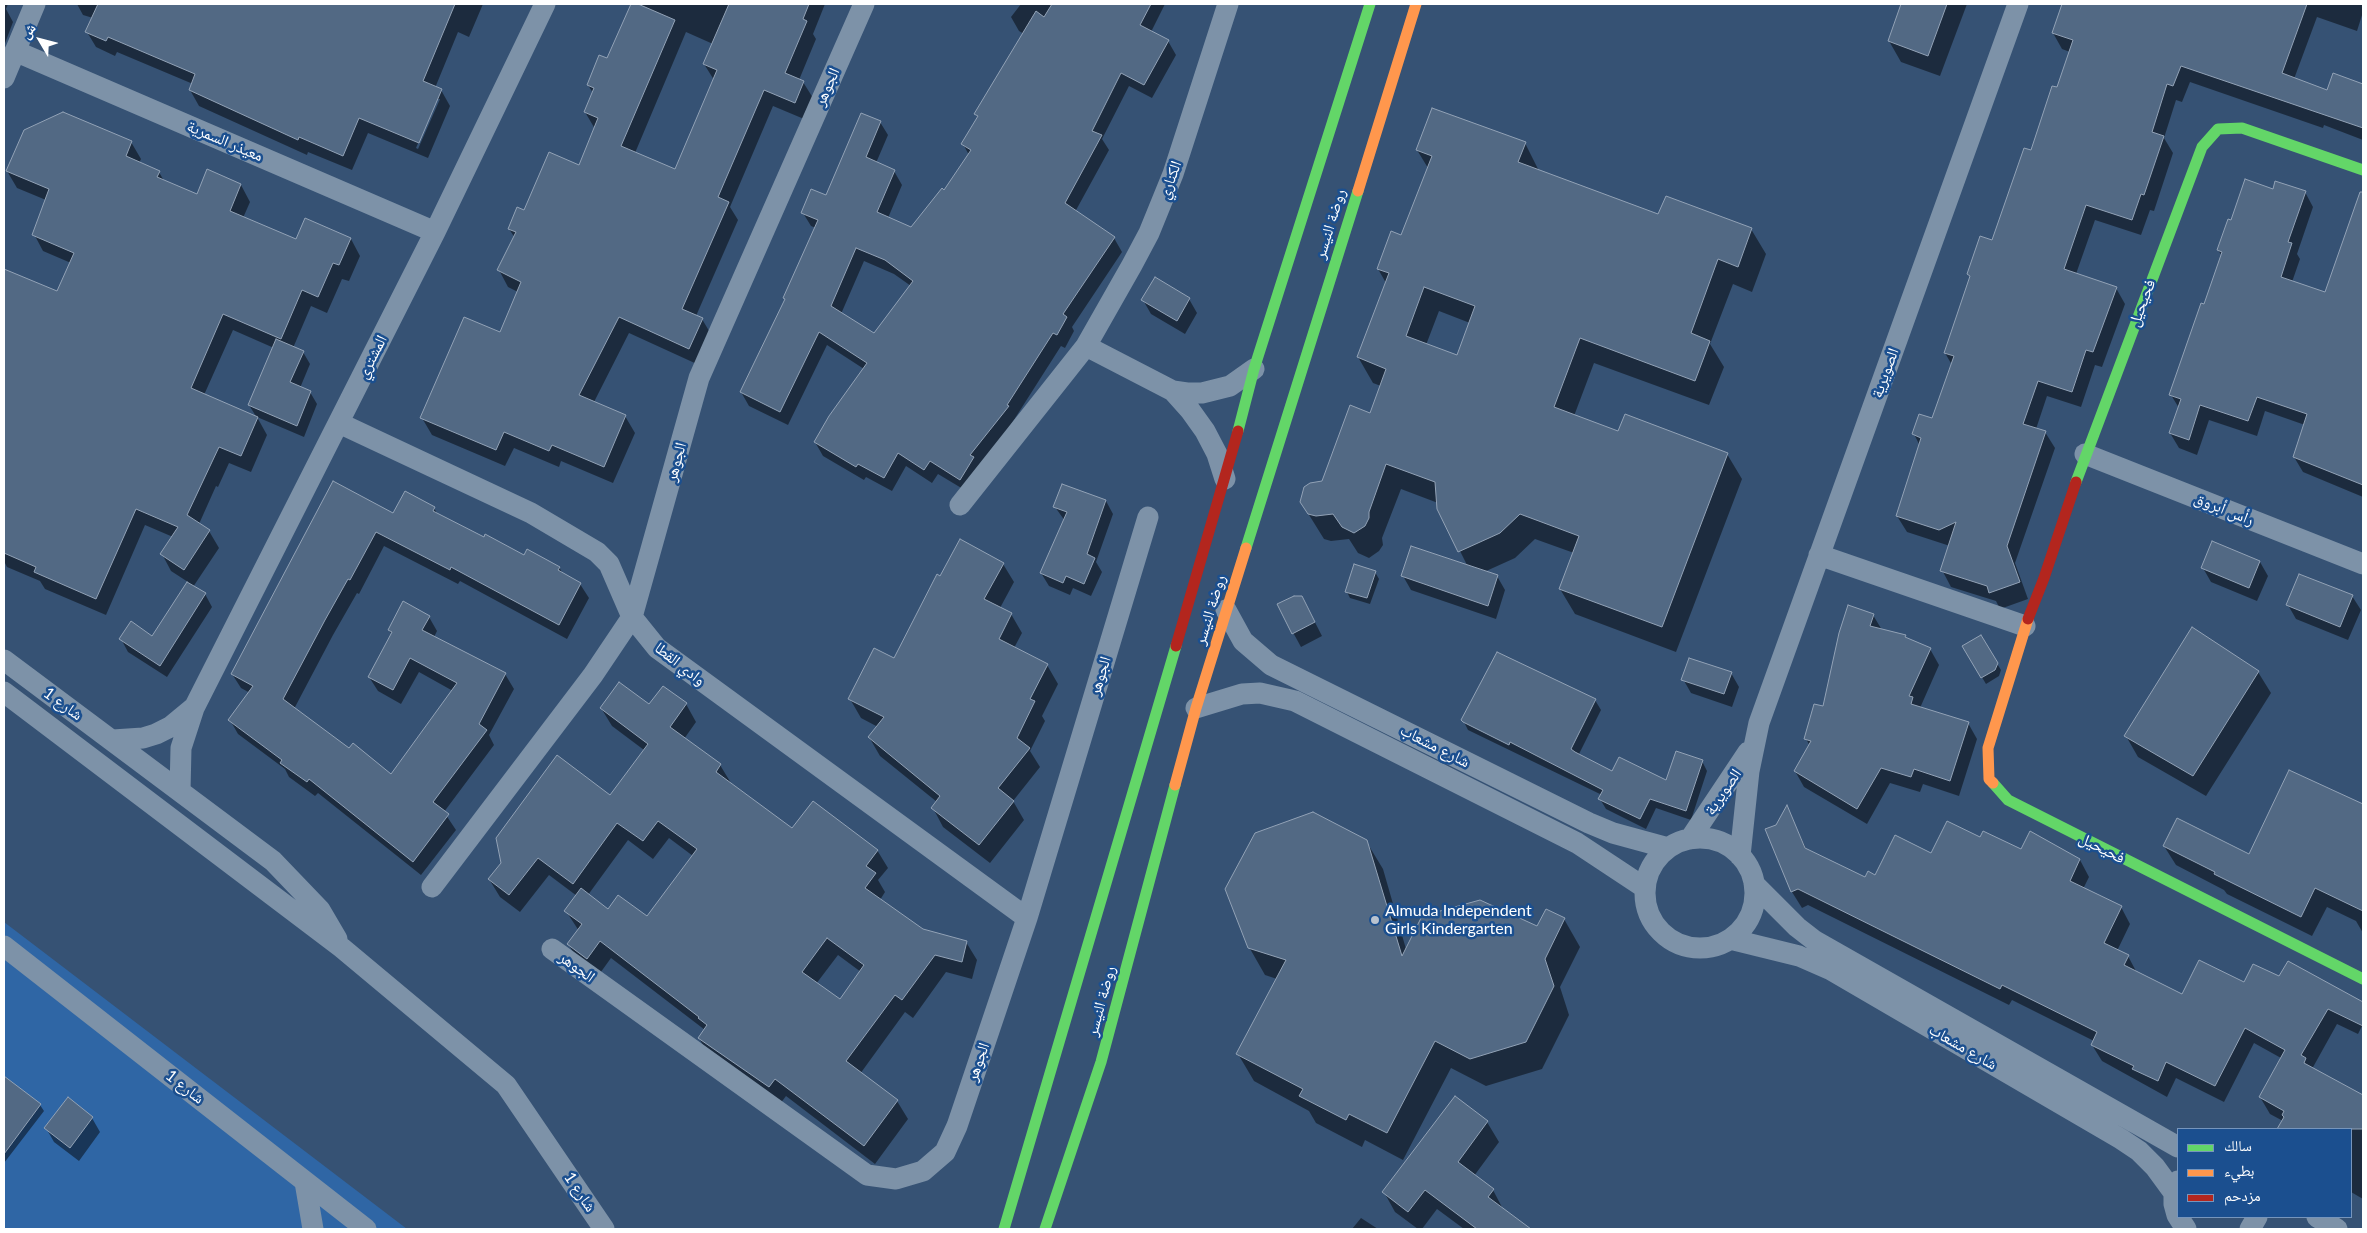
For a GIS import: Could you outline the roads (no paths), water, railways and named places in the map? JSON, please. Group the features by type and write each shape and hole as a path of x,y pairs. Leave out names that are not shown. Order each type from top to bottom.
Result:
{"street":[{"path":"4,78 35,4"},
{"name":"المشتري","path":"180,791 181,748 194,708 435,232 546,4"},
{"name":"الجوهر","path":"432,887 593,675 632,617 699,378 864,4"},
{"name":"الكناري","path":"960,505 1086,346 1132,266 1164,200 1228,4"},
{"name":"روضة النيسر","path":"1004,1229 1225,479 1254,369 1370,4"},
{"name":"روضة النيسر","path":"1045,1229 1101,1062 1196,708 1416,4"},
{"name":"الصويرية","path":"1690,839 1723,792 1753,743 2018,4"},
{"name":"معيذر السمرية","path":"15,51 435,232"},
{"name":"فحيحيل","path":"2363,170 2242,128 2218,129 2202,147 2085,454 2044,578 2025,626 1988,748 1989,779 2008,800 2363,979"},
{"path":"1086,346 1172,391 1190,410 1205,431 1217,454 1225,479"},
{"path":"1172,391 1202,393 1216,390 1230,386 1254,369"},
{"name":"وادي القطا","path":"339,423 531,513 596,552 608,564 632,617 657,648 1027,918"},
{"name":"رأس أبروق","path":"2085,454 2363,564"},
{"name":"الجوهر","path":"552,949 867,1175 896,1179 923,1171 945,1152 957,1126 1027,918 1148,517"},
{"path":"1819,555 2025,626"},
{"name":"شارع مشعاب","path":"1226,610 1243,641 1271,665 1588,823 1613,833 1668,848"},
{"name":"شارع 1","path":"4,660 273,861 303,890 320,910 342,948"},
{"name":"شارع 1","path":"4,692 342,948 506,1086 604,1229"},
{"name":"شارع مشعاب","path":"1196,708 1242,694 1260,692 1295,701 1577,843 1645,888"},
{"name":"المشتري","path":"113,740 143,738 156,734 170,727 194,708"},
{"name":"الصويرية","path":"1740,856 1753,743"},
{"path":"1690,839 1708,839 1726,844 1740,856 1749,869 1754,884 1755,900 1750,915 1742,929 1730,939 1716,946 1701,949 1685,947 1671,941 1659,931 1650,918 1645,903 1645,888 1649,873 1657,859 1668,848 1690,839"},
{"name":"شارع مشعاب","path":"1754,884 1798,927 1816,941 2177,1146"},
{"name":"شارع مشعاب","path":"1730,939 1799,956 1831,970 2121,1139 2139,1151 2176,1187"},
{"name":"شارع 1","path":"4,946 366,1229"},
{"path":"305,1182 313,1229"},
{"path":"2176,1187 2175,1210 2177,1214"},
{"path":"2250,1229 2256,1218"},
{"path":"2319,1218 2337,1229"}],"place":[{"name":"Almuda Independent Girls Kindergarten","path":"1375,920"}]}
